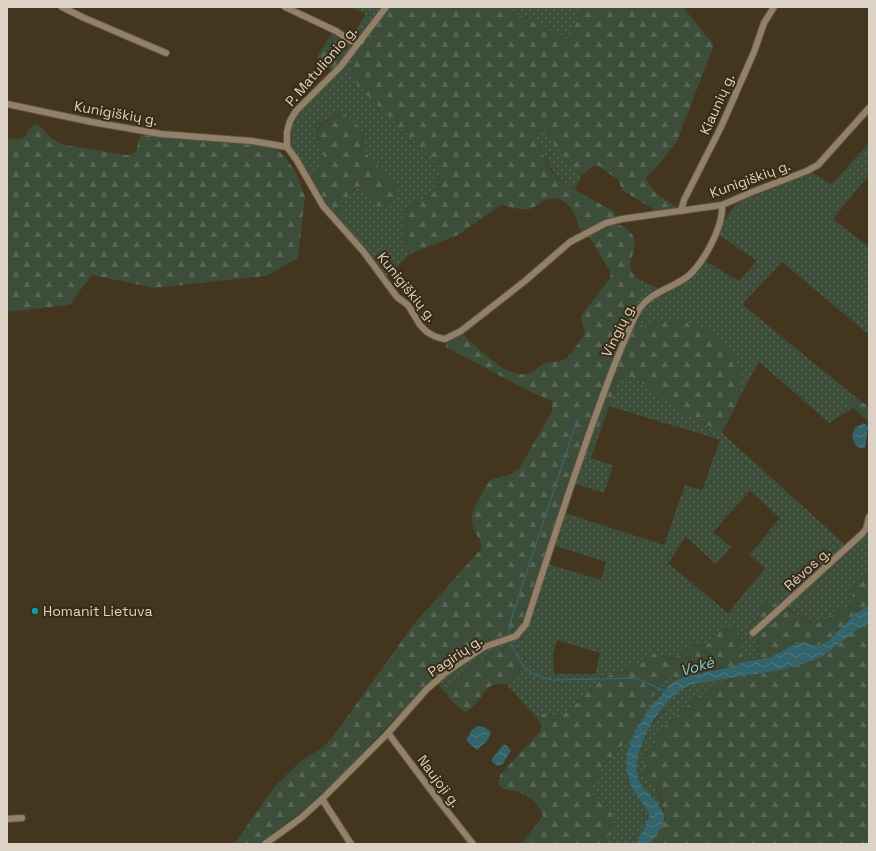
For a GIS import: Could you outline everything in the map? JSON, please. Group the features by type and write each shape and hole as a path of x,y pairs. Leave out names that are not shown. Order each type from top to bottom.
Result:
{"street":[{"path":"62,7 166,53"},
{"path":"284,7 324,25 351,41 360,41"},
{"name":"P. Matulionio g.","path":"287,147 287,132 290,121 296,111 342,66 386,7"},
{"name":"Kiaunių g.","path":"681,211 684,200 721,127 754,52 764,23 774,7"},
{"path":"351,41 353,48 352,52"},
{"name":"Kunigiškių g.","path":"7,104 92,122 161,134 252,141 287,147 296,159 322,206 363,251 397,296 408,305 420,325 434,336 445,339 461,331 525,281 570,242 606,223 622,219 722,205 818,165 869,108"},
{"name":"Vingių g.","path":"609,378 638,311 650,297 687,277 697,268 717,229 722,215 722,205"},
{"name":"Pagirių g.","path":"265,844 301,818 322,799 388,733 426,690 445,673 484,647 516,636 521,631 526,624 584,447 609,378"},
{"name":"Rėvos g.","path":"753,633 862,534 866,529 869,518"},
{"name":"Naujoji g.","path":"388,733 473,844"},
{"path":"322,799 351,844"},
{"path":"7,819 22,818"}],"green space":[{"path":"349,7 385,7 361,38 350,39 366,14"},
{"path":"390,7 503,7 570,40 582,7 683,7 713,44 713,48 676,143 655,169 646,177 650,187 677,207 675,209 658,212 623,191 618,180 599,166 594,166 582,175 545,134 541,131 537,133 536,136 547,164 554,174 570,186 615,213 612,224 622,226 633,236 635,245 630,266 641,288 640,296 632,310 637,323 644,327 667,319 679,320 713,332 737,360 739,371 739,398 722,433 690,416 633,377 619,380 587,455 573,471 523,617 517,627 508,634 485,641 470,650 426,686 343,773 305,809 259,844 234,844 275,786 301,761 323,747 332,738 414,624 481,549 472,520 474,508 477,502 490,480 507,476 519,469 552,411 552,401 527,390 446,347 446,344 460,334 464,335 493,361 510,371 519,374 527,374 545,363 561,361 568,357 585,334 581,316 610,278 611,273 590,238 585,238 583,236 576,217 568,205 563,201 554,198 545,200 529,209 518,209 501,205 458,235 410,254 405,251 403,244 406,209 412,203 429,198 438,182 440,170 438,165 358,86 352,69 352,62 357,50"},
{"path":"503,7 582,7 570,40"},
{"path":"332,32 350,44 350,53 332,71 317,57"},
{"path":"355,53 352,63 438,165 440,170 438,182 429,198 412,203 405,251 410,254 386,278 332,212 356,187 367,190 373,199 383,206 393,198 396,193 397,187 364,151 363,132 342,113 335,114 330,120 321,123 318,127 317,136 324,160 314,176 313,183 289,143 292,123 299,110"},
{"path":"342,113 363,132 364,151 397,187 397,194 389,202 378,207 375,206 371,193 363,188 357,187 354,188 338,212 335,213 332,212 313,183 314,176 324,158 316,133 321,124 330,120 335,114"},
{"path":"35,124 40,126 52,139 64,145 126,155 135,153 139,140 144,135 253,143 267,146 280,152 296,173 305,197 298,258 266,276 154,288 92,275 69,305 7,312 7,138 23,138"},
{"path":"541,131 582,175 575,189 559,178 546,161 536,136 537,132"},
{"path":"869,143 869,175 833,219 869,247 869,335 782,262 742,304 853,395 850,403 853,408 829,423 759,362 739,398 739,371 667,319 644,327 638,324 634,319 632,310 641,287 636,278 665,292 688,280 705,261 739,281 757,261 719,235 727,216 733,208 741,201 812,173 832,184"},
{"path":"633,377 690,416 722,433 850,549 865,536 869,530 869,572 853,587 852,601 849,605 820,622 808,620 779,604 767,606 759,611 758,659 743,662 739,636 716,632 709,643 690,646 677,656 671,658 662,655 637,664 629,670 601,678 573,707 561,715 553,716 542,713 536,717 506,684 520,670 505,649 471,666 456,679 446,693 433,679 470,650 485,641 508,634 517,627 523,617 559,511 664,545 685,485 702,490 720,440 609,406 591,458 613,465 604,493 569,482 573,471 587,455 619,380","holes":["750,491 780,518 749,555 765,568 728,613 668,563 686,537 716,564 731,547 713,532","555,546 606,562 601,580 548,564","557,640 600,653 595,674 554,674 553,654"]},
{"path":"853,395 869,407 869,422 853,408 850,403"},
{"path":"869,572 869,605 855,614 827,642 817,646 803,642 791,646 771,657 758,659 759,611 765,605 771,603 778,604 810,622 820,622 849,605 852,601 853,587"},
{"path":"869,623 869,844 650,844 665,819 661,797 646,780 643,769 646,756 662,729 700,695 733,678 781,670 812,661 823,656 857,630"},
{"path":"725,626 736,629 739,636 743,662 737,665 678,679 672,677 667,678 662,681 625,743 604,764 592,785 593,794 612,812 614,821 613,830 605,841 600,844 521,844 543,816 542,812 527,796 498,785 500,775 541,730 541,724 536,717 542,713 553,716 561,715 573,707 601,678 629,670 646,656 654,654 672,659 690,646 709,643 718,631"},
{"path":"505,649 514,650 523,664 520,670 506,684 491,686 476,704 465,712 462,710 446,693 450,686 471,666"},
{"path":"672,677 678,679 659,695 636,729 626,762 629,780 649,813 649,818 636,844 600,844 605,841 612,812 593,794 592,785 604,764 625,743 662,681"},
{"path":"733,678 700,695 646,780 657,792 662,807 648,794 638,779 636,761 641,743 668,702 684,687 701,682"}],"water":[{"path":"863,423 868,426 865,448 860,448 853,441 852,436 855,428"},
{"path":"869,605 869,623 857,630 823,656 812,661 781,670 693,684 681,690 670,700 654,720 647,732 638,756 637,768 640,784 663,810 664,819 660,830 650,844 636,844 649,818 649,813 632,788 627,772 626,762 628,750 636,729 651,706 669,685 678,679 690,675 771,657 791,646 803,642 817,646 827,642 855,614"},
{"path":"478,726 482,726 491,732 488,740 477,750 466,740 472,730"},
{"path":"503,745 506,745 511,750 503,764 498,766 492,762 492,759"}],"waterway":[{"path":"509,635 510,623 577,420"},
{"path":"511,643 521,663 537,676 553,680 637,678 664,691"}],"place":[{"name":"Homanit Lietuva","path":"35,611"}],"water label":[{"name":"Vokė","path":"697,666"}]}
